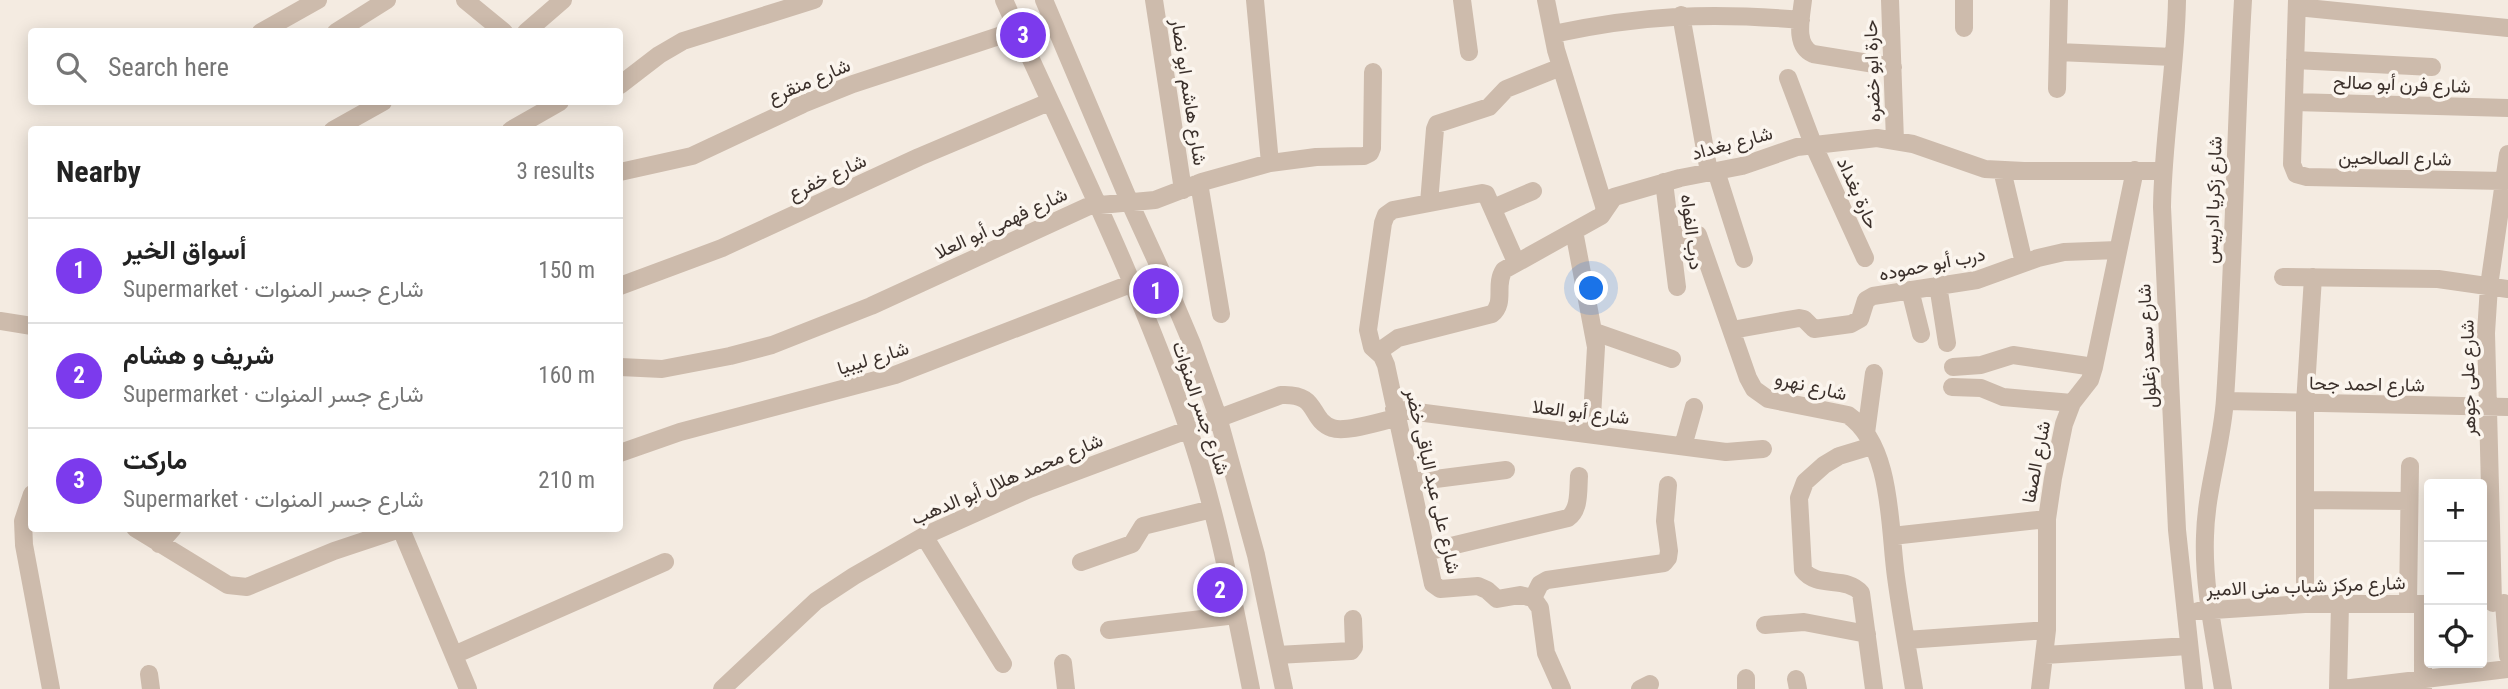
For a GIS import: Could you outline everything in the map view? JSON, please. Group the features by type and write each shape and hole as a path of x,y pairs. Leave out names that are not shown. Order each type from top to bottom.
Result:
{"street":[{"path":"268,28 318,0"},
{"path":"342,28 387,0"},
{"path":"465,0 499,28"},
{"path":"531,28 563,0"},
{"path":"623,83 659,55 684,41 814,0"},
{"name":"شارع جسر المنوات","path":"1006,0 1162,354 1212,509 1251,689"},
{"name":"شارع جسر المنوات","path":"1044,0 1192,344 1218,417 1245,509 1284,689"},
{"name":"شارع هاشم ابو نصار","path":"1154,0 1191,186 1221,314"},
{"path":"1265,0 1255,0 1270,163"},
{"path":"1462,0 1469,52"},
{"path":"1546,0 1561,67 1605,209"},
{"path":"1803,0 1801,41 1809,53 1893,67"},
{"name":"حارة ابو خضره","path":"1890,0 1895,141"},
{"path":"1964,0 1964,28"},
{"path":"2057,89 2059,0"},
{"name":"شارع سعد زغلول","path":"2177,0 2162,170 2163,262 2177,530 2194,689"},
{"name":"شارع زكريا ادريس","path":"2225,401 2243,0"},
{"path":"2294,102 2297,3 2508,28"},
{"path":"1553,34 1602,24 1681,15 1751,15 1801,20"},
{"path":"1681,15 1713,172 1744,259"},
{"name":"شارع منقرع","path":"623,171 692,156 803,104 853,84 1017,30"},
{"path":"2058,52 2173,57"},
{"path":"2295,60 2432,67"},
{"path":"1429,203 1434,132 1437,124 1489,107 1506,89 1561,67"},
{"name":"شارع فهمى أبو العلا","path":"623,367 662,369 772,345 871,306 1082,208 1155,200 1191,186 1270,163 1316,157 1364,156 1370,153 1372,148 1373,72"},
{"name":"حارة بغداد","path":"1788,78 1813,144 1865,258"},
{"name":"شارع خفرع","path":"623,285 722,248 919,157 1049,102"},
{"name":"شارع فرن أبو صالح","path":"2294,102 2508,108"},
{"name":"شارع الصالحين","path":"2294,102 2291,164 2296,174 2301,177 2504,181"},
{"path":"340,126 378,105"},
{"path":"518,126 555,105"},
{"name":"شارع بغداد","path":"1516,262 1601,216 1614,197 1813,144 1877,138 1913,144 1967,164 2002,170 2162,170"},
{"name":"شارع على جوهر","path":"2508,154 2503,212 2489,286 2486,333 2488,407 2500,500 2497,603 2508,656"},
{"path":"2002,170 2024,263"},
{"name":"شارع الصفا","path":"2040,689 2047,630 2047,519 2064,424 2072,403 2090,380 2094,367 2135,170"},
{"name":"درب الفواه","path":"1664,182 1677,287"},
{"path":"1378,352 1398,338 1492,314 1498,309 1500,275 1516,262 1493,208 1532,191"},
{"name":"شارع على عبد الباقى خضر","path":"1493,208 1489,197 1482,193 1393,210 1384,219 1368,340 1385,365 1433,584 1437,588 1478,586 1487,590 1497,600 1520,595 1533,598"},
{"path":"1574,231 1595,331 1597,362 1591,434"},
{"name":"شارع نهرو","path":"1672,235 1698,235 1748,378 1760,395 1768,399 1848,415 1857,422 1869,440"},
{"name":"درب أبو حموده","path":"1732,330 1799,318 1804,319 1814,329 1843,326 1860,319 1866,300 1873,296 1977,280 2064,252 2118,250"},
{"path":"2283,277 2438,279 2508,289"},
{"path":"2305,604 2305,404 2313,277"},
{"name":"شارع ليبيا","path":"623,452 680,432 895,375 1133,283"},
{"path":"1938,285 1947,343"},
{"path":"1910,290 1921,334"},
{"path":"0,321 28,325"},
{"path":"1595,331 1672,359"},
{"path":"1953,367 1981,365 2013,355 2094,367"},
{"path":"1874,373 1869,440 1884,479 1914,689"},
{"path":"1952,387 1985,388 2003,397 2072,403"},
{"path":"1218,417 1281,395 1294,394 1303,397 1325,424 1335,429 1341,430 1395,413"},
{"path":"2223,689 2205,570 2207,509 2225,401"},
{"name":"شارع احمد جحا","path":"2225,401 2508,407"},
{"path":"1684,446 1694,407"},
{"name":"شارع أبو العلا","path":"1395,413 1730,452 1749,448 1763,449"},
{"name":"شارع محمد هلال أبو الدهب","path":"722,689 816,601 924,536 1029,489 1218,417"},
{"path":"1869,440 1824,465 1805,482 1799,498 1803,570 1810,578 1851,584 1857,588 1863,600 1874,689"},
{"path":"2410,467 2409,501 2420,603 2423,684"},
{"path":"1412,482 1506,470"},
{"path":"1426,552 1569,518 1576,508 1579,476"},
{"path":"1562,689 1546,653 1539,608 1533,598 1540,584 1547,580 1664,563 1669,551 1665,521 1668,485"},
{"path":"2305,500 2409,501"},
{"path":"1081,562 1132,544 1143,526 1212,509"},
{"path":"1892,536 2047,519"},
{"path":"27,520 24,545 51,689"},
{"path":"141,532 228,585 247,587 334,551 393,532"},
{"path":"159,544 170,532"},
{"path":"403,532 468,689"},
{"path":"924,536 1003,664"},
{"path":"454,654 665,562"},
{"name":"شارع مركز شباب منى الامير","path":"2184,612 2305,604 2420,603"},
{"path":"2338,689 2340,604"},
{"path":"1109,630 1236,615"},
{"path":"1278,655 1351,651 1354,647 1353,620"},
{"path":"1765,625 1804,622 1867,634"},
{"path":"1906,640 2047,630"},
{"path":"2045,654 2188,646"},
{"path":"1063,663 1066,689"},
{"path":"2343,689 2423,684 2508,670"}],"place":[{"name":"ماركت","path":"1023,35"},
{"name":"أسواق الخير","path":"1156,291"},
{"name":"شريف و هشام","path":"1220,590"}]}
